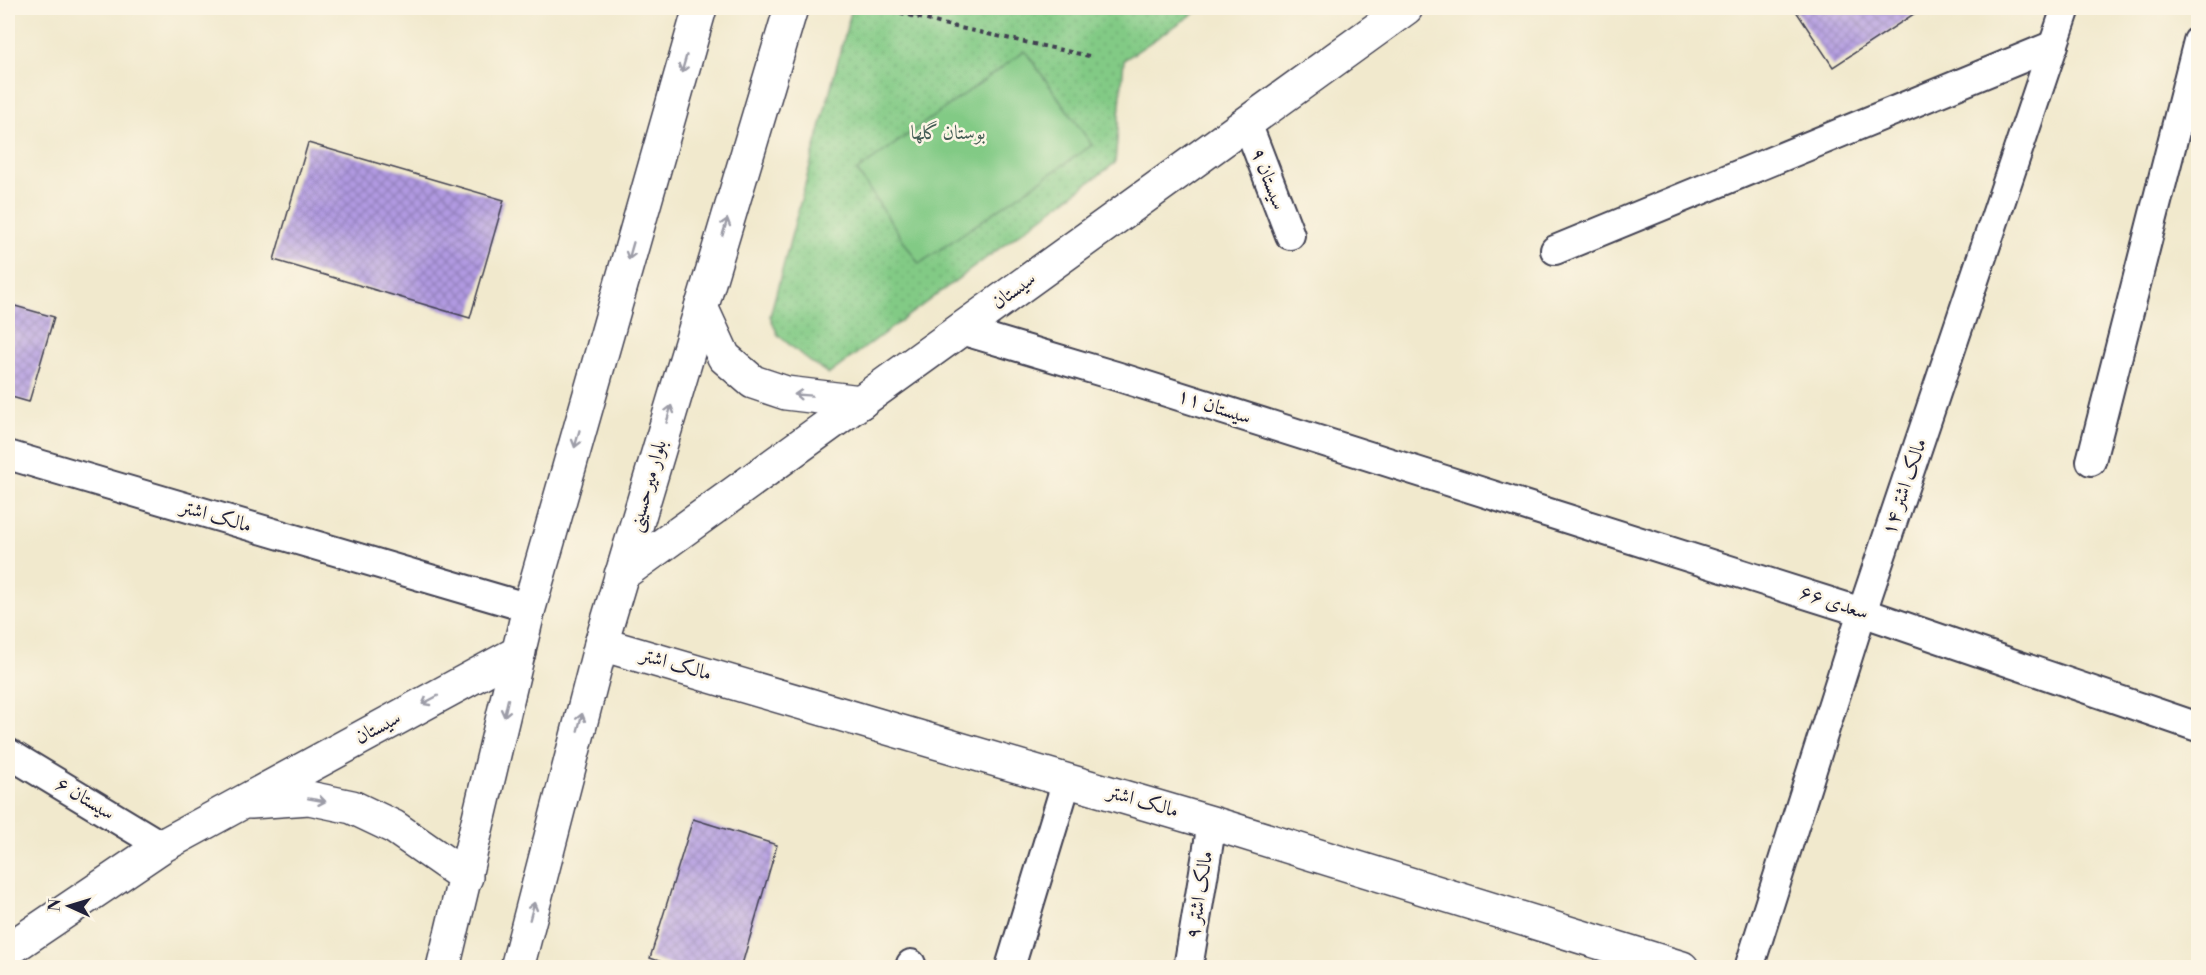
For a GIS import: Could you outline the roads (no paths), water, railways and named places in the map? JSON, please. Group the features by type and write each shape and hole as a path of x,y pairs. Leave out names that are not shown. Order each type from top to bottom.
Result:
{"street":[{"path":"443,968 529,608 700,8"},
{"name":"بلوار میرحسینی","path":"517,968 601,644 791,8"},
{"name":"سیستان","path":"621,575 1406,8"},
{"name":"مالک اشتر ۱۴","path":"1749,968 1862,612 2066,8"},
{"path":"2091,461 2199,41"},
{"path":"1555,250 2054,45"},
{"name":"سیستان ۹","path":"1247,123 1290,235"},
{"path":"701,307 724,357 753,382 786,393 861,402"},
{"name":"سیستان ۱۱","path":"960,330 1116,376 1467,487"},
{"name":"مالک اشتر","path":"8,455 529,608"},
{"name":"سعدی ۶۶","path":"1467,487 1862,612 2199,727"},
{"name":"مالک اشتر","path":"601,644 1212,823 1682,968"},
{"name":"سیستان","path":"8,950 162,846 519,652"},
{"name":"سیستان ۶","path":"8,753 162,846"},
{"path":"1011,964 1067,780"},
{"name":"سیستان","path":"238,803 309,798 352,807 394,827 466,877"},
{"name":"مالک اشتر ۹","path":"1188,968 1212,823"}],"park label":[{"name":"بوستان گلها","path":"948,133"}]}
